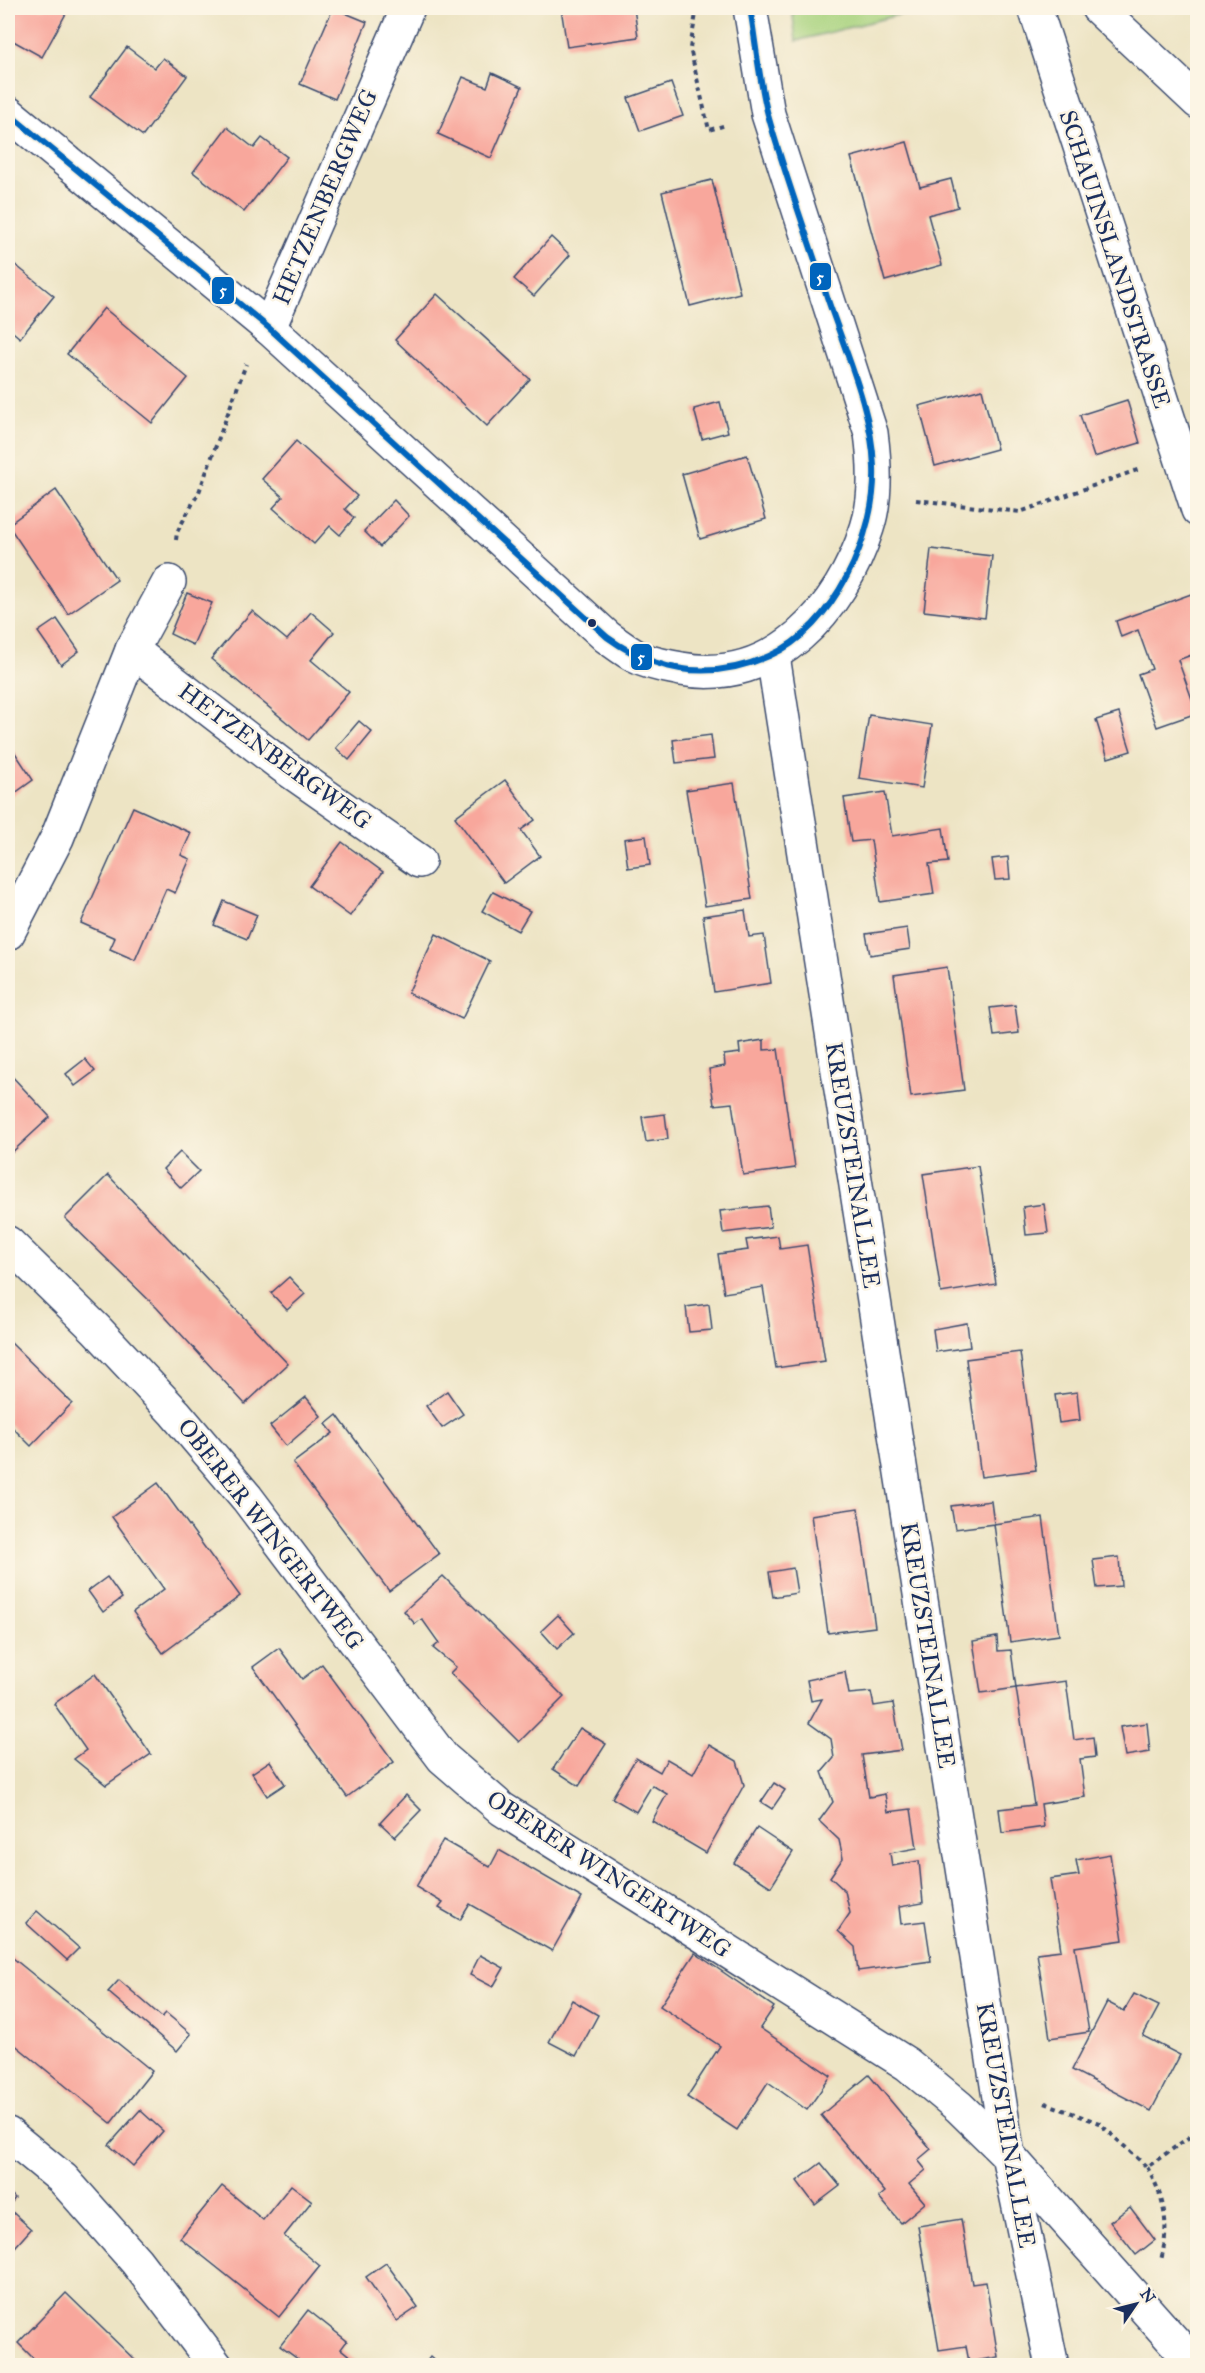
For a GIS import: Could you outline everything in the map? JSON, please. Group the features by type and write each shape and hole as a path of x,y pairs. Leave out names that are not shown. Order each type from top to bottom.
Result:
{"street":[{"name":"HETZENBERGWEG","path":"269,328 408,8"},
{"path":"8,113 269,328 607,637 638,658 702,673 739,669 773,656 797,640 820,616 840,588 856,558 868,526 874,462 871,433 768,114 750,8"},
{"name":"SCHAUINSLANDSTRASSE","path":"1035,8 1197,510"},
{"path":"1098,8 1197,102"},
{"path":"8,933 57,838 132,650 169,582"},
{"name":"HETZENBERGWEG","path":"132,650 283,766 419,861"},
{"name":"KREUZSTEINALLEE","path":"773,656 997,2089 1008,2155 1052,2366"},
{"name":"OBERER WINGERTWEG","path":"8,1243 176,1413 247,1498 444,1758 502,1809 907,2064 959,2107 1008,2155 1196,2366"},
{"path":"8,2134 63,2179 136,2261 216,2366"}],"path":[{"path":"697,8 690,48 709,130 768,114"},
{"name":"HETZENBERGWEG","path":"169,582 177,532 199,492 247,360 269,328"},
{"path":"872,495 1020,512 1178,456"},
{"path":"997,2089 1062,2108 1099,2123 1147,2167 1161,2191 1167,2238 1146,2312"},
{"path":"1147,2167 1197,2131"}],"green space":[{"path":"792,8 925,8 796,41"}],"building":[{"path":"8,8 69,8 42,57 8,38"},
{"path":"333,8 367,22 335,99 300,84"},
{"path":"561,8 634,8 638,37 567,47"},
{"path":"127,47 155,68 163,58 187,76 143,136 90,97"},
{"path":"492,73 522,87 491,158 438,134 463,77 487,87"},
{"path":"671,83 683,116 640,131 628,98"},
{"path":"227,127 254,148 262,138 287,157 244,212 193,172"},
{"path":"907,142 920,187 951,179 958,207 928,215 942,265 885,281 851,157"},
{"path":"712,180 740,293 690,306 662,192"},
{"path":"551,237 570,255 534,296 514,279"},
{"path":"8,259 54,296 20,338 8,328"},
{"path":"437,294 530,379 487,426 395,340"},
{"path":"104,308 188,378 152,423 67,354"},
{"path":"982,389 997,449 935,466 919,406"},
{"path":"1127,400 1140,443 1094,457 1080,415"},
{"path":"720,402 728,432 702,439 694,409"},
{"path":"296,441 357,496 345,509 354,518 340,535 330,526 314,544 273,508 283,497 262,479"},
{"path":"747,455 766,519 700,539 682,474"},
{"path":"56,490 117,580 68,614 8,525"},
{"path":"394,500 409,516 380,547 364,531"},
{"path":"931,549 992,556 985,618 924,611"},
{"path":"187,593 212,603 193,645 170,634"},
{"path":"1194,593 1197,602 1197,653 1178,660 1197,713 1157,727 1138,674 1152,669 1138,630 1121,637 1116,621"},
{"path":"252,611 287,640 311,612 334,632 311,660 349,692 308,740 211,659"},
{"path":"57,619 79,651 61,665 38,632"},
{"path":"1119,713 1131,751 1108,758 1096,720"},
{"path":"869,715 932,725 922,788 859,778"},
{"path":"359,721 372,732 349,760 336,748"},
{"path":"711,735 714,759 676,763 673,740"},
{"path":"8,742 33,780 8,798"},
{"path":"505,780 535,820 521,830 540,856 504,883 455,817"},
{"path":"734,783 752,899 705,906 686,790"},
{"path":"885,792 892,836 943,828 948,862 929,864 934,894 880,902 871,840 851,842 844,798"},
{"path":"133,807 191,833 181,855 190,859 175,893 166,889 135,960 110,949 115,938 81,923"},
{"path":"646,836 650,865 628,868 624,839"},
{"path":"342,842 383,872 350,916 309,886"},
{"path":"1008,857 1010,879 995,880 992,859"},
{"path":"493,892 530,911 518,931 482,911"},
{"path":"224,901 257,915 247,939 214,925"},
{"path":"745,910 749,937 764,935 771,983 714,992 703,916"},
{"path":"907,928 910,949 870,955 866,934"},
{"path":"436,934 490,961 462,1019 408,993"},
{"path":"947,967 964,1090 911,1097 894,975"},
{"path":"1015,1005 1019,1033 994,1036 990,1008"},
{"path":"764,1040 764,1050 778,1049 795,1168 743,1175 732,1103 714,1105 709,1069 725,1066 724,1055 740,1053 739,1044"},
{"path":"85,1059 95,1071 75,1086 66,1074"},
{"path":"8,1072 50,1117 8,1156"},
{"path":"665,1114 668,1139 646,1142 642,1117"},
{"path":"180,1152 199,1171 181,1188 163,1169"},
{"path":"978,1166 996,1284 941,1293 923,1174"},
{"path":"108,1175 288,1364 245,1404 157,1308 65,1218"},
{"path":"1044,1204 1048,1233 1026,1235 1023,1207"},
{"path":"768,1206 771,1227 723,1233 720,1211"},
{"path":"778,1236 780,1249 807,1245 825,1361 776,1368 763,1287 724,1293 718,1254 748,1250 746,1240"},
{"path":"289,1277 305,1294 287,1310 271,1293"},
{"path":"709,1304 712,1330 689,1332 686,1307"},
{"path":"967,1323 970,1347 936,1352 933,1329"},
{"path":"8,1340 72,1403 31,1446 8,1423"},
{"path":"1020,1352 1036,1470 981,1477 966,1359"},
{"path":"447,1391 463,1414 442,1428 426,1406"},
{"path":"1077,1392 1080,1420 1059,1423 1055,1395"},
{"path":"306,1397 321,1416 286,1446 270,1426"},
{"path":"337,1415 439,1554 389,1591 293,1463 333,1433 326,1424"},
{"path":"158,1483 240,1596 163,1653 133,1612 164,1589 112,1517"},
{"path":"991,1501 994,1524 955,1529 951,1506"},
{"path":"858,1508 875,1627 828,1633 811,1515"},
{"path":"1043,1517 1059,1635 1010,1642 994,1524"},
{"path":"1119,1557 1121,1586 1097,1588 1093,1560"},
{"path":"793,1568 797,1593 773,1597 769,1572"},
{"path":"443,1576 564,1697 519,1742 450,1673 456,1667 433,1648 439,1643 422,1619 415,1624 404,1611"},
{"path":"107,1577 122,1598 103,1612 88,1591"},
{"path":"558,1615 574,1633 557,1649 541,1631"},
{"path":"997,1637 998,1651 1011,1650 1016,1688 981,1693 973,1641"},
{"path":"279,1648 302,1679 322,1664 394,1762 347,1797 253,1667"},
{"path":"845,1672 849,1694 871,1692 874,1706 893,1703 902,1750 862,1755 869,1797 885,1794 888,1812 911,1809 917,1848 890,1853 892,1866 919,1861 923,1903 899,1907 901,1924 925,1921 931,1961 858,1971 855,1947 838,1931 850,1913 845,1891 830,1877 843,1858 839,1840 819,1821 833,1802 822,1772 834,1758 831,1739 809,1723 822,1699 811,1701 807,1680"},
{"path":"95,1674 151,1754 106,1785 74,1759 86,1750 54,1704"},
{"path":"1066,1681 1074,1740 1093,1737 1095,1757 1080,1759 1085,1797 1041,1804 1044,1827 1002,1833 999,1809 1034,1805 1016,1688"},
{"path":"1147,1723 1150,1752 1125,1756 1120,1727"},
{"path":"580,1728 606,1744 579,1786 553,1769"},
{"path":"709,1745 737,1761 744,1785 706,1853 652,1821 667,1794 652,1785 636,1812 612,1798 636,1758 660,1772 667,1759 693,1774"},
{"path":"270,1761 285,1784 267,1796 252,1773"},
{"path":"774,1783 785,1790 772,1809 761,1802"},
{"path":"406,1795 421,1810 395,1837 380,1823"},
{"path":"757,1828 793,1852 771,1887 734,1863"},
{"path":"443,1840 490,1867 499,1850 582,1898 552,1951 470,1904 460,1920 439,1908 443,1903 416,1887"},
{"path":"1110,1854 1123,1940 1075,1947 1089,2032 1050,2038 1037,1953 1061,1950 1050,1879 1079,1875 1076,1860"},
{"path":"37,1911 79,1948 67,1960 26,1923"},
{"path":"695,1953 774,2007 760,2028 831,2076 807,2110 768,2082 737,2130 687,2097 720,2046 660,2006"},
{"path":"8,1954 152,2071 111,2123 8,2039"},
{"path":"480,1955 504,1968 493,1987 470,1975"},
{"path":"119,1980 162,2017 166,2013 191,2034 177,2051 108,1992"},
{"path":"1134,1994 1159,2006 1143,2036 1180,2055 1151,2111 1072,2070 1107,2002 1124,2011"},
{"path":"572,2000 598,2015 576,2056 549,2042"},
{"path":"869,2075 931,2149 918,2160 926,2170 909,2184 925,2203 901,2223 879,2197 885,2192 821,2115"},
{"path":"140,2110 163,2131 133,2166 109,2145"},
{"path":"821,2163 840,2186 815,2205 797,2181"},
{"path":"291,2185 312,2201 284,2236 320,2266 279,2317 180,2238 222,2186 263,2220"},
{"path":"8,2191 15,2198 8,2207"},
{"path":"1130,2207 1155,2240 1136,2255 1110,2222"},
{"path":"8,2208 31,2229 8,2255"},
{"path":"961,2219 972,2284 986,2282 998,2357 969,2362 966,2346 939,2350 918,2226"},
{"path":"386,2263 418,2307 397,2321 366,2277"},
{"path":"66,2293 141,2366 41,2366 18,2343"},
{"path":"308,2310 347,2341 341,2349 362,2366 296,2364 299,2360 280,2346"},
{"path":"430,2357 440,2366 423,2366"}],"transit line":[{"name":"5","path":"8,113 269,328 607,637 626,649 665,666 685,670 726,669 769,656 792,643 832,602 847,576 868,521 873,493 874,467 863,402 768,115 750,8"}]}
